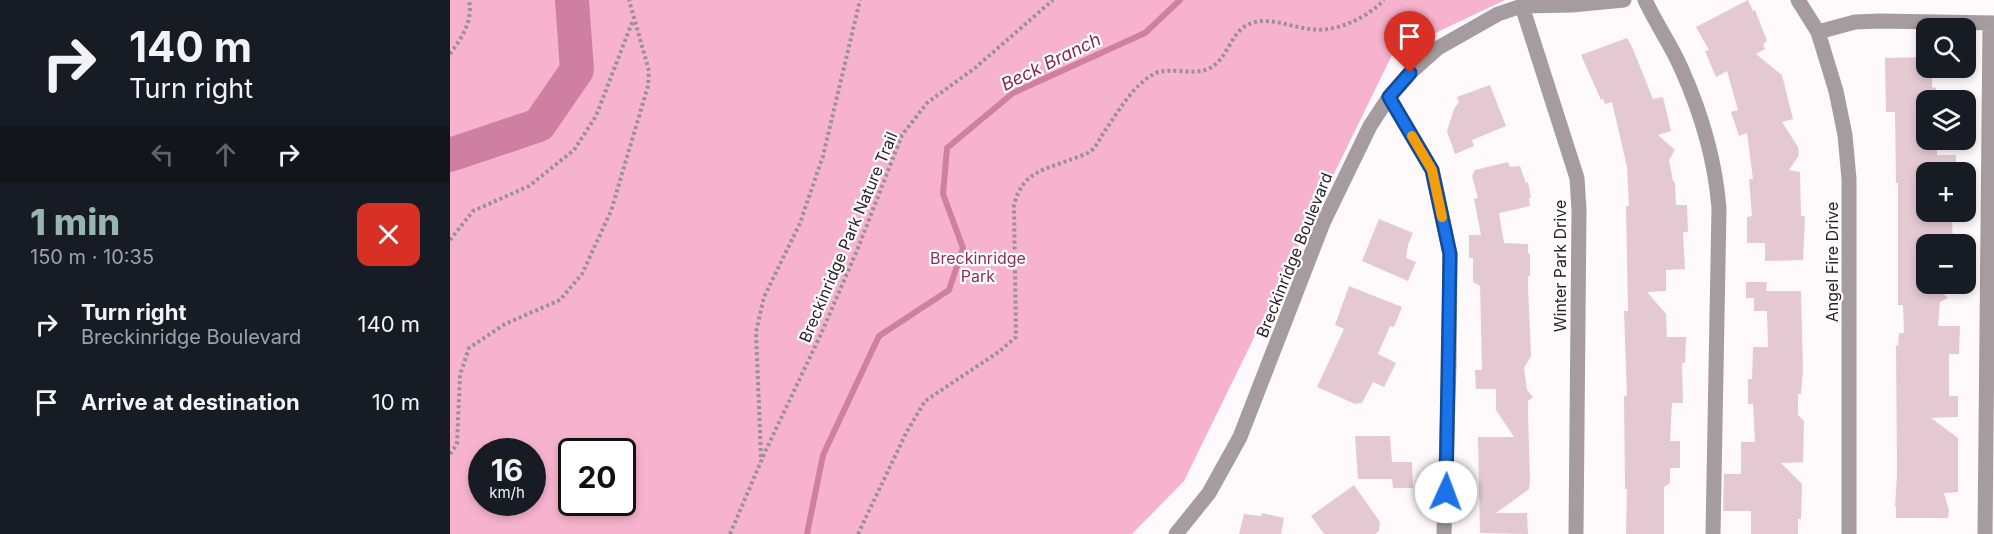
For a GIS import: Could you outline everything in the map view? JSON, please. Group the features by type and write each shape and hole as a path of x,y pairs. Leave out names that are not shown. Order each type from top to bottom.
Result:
{"street":[{"name":"Breckinridge Boulevard","path":"1176,534 1209,493 1240,437 1323,223 1370,126 1389,97 1410,73 1438,48 1498,14 1522,6 1572,5 1623,0"},
{"path":"1645,0 1682,67 1709,142 1717,187 1719,208 1713,534"},
{"name":"Angel Fire Drive","path":"1798,0 1818,32 1836,91 1845,135 1850,179 1850,534"},
{"name":"Winter Park Drive","path":"1522,6 1577,178 1579,222 1576,534"},
{"path":"1818,32 1855,22 1872,21 1992,23 1985,534"},
{"path":"1389,97 1432,170 1450,254 1444,534"}],"path":[{"path":"450,54 461,39 469,22 471,9 469,0"},
{"path":"450,454 457,444 460,375 469,348 505,324 560,300 582,274 611,211 648,86 649,71 629,0"},
{"path":"761,461 756,332 764,297 800,223 823,156 860,0"},
{"name":"Breckinridge Park Nature Trail","path":"730,534 761,461 821,334 858,248 902,135 927,103 975,68 1053,0"},
{"path":"858,534 906,433 925,401 1000,351 1016,337 1014,205 1018,189 1029,176 1091,152 1140,83 1158,72 1190,72 1209,69 1219,60 1246,25 1266,21 1292,24 1311,30 1321,29 1354,20 1373,11 1384,0"},
{"path":"450,240 473,211 530,186 574,150 596,116 634,18"}],"green space":[{"name":"Breckinridge Park","path":"450,0 1505,0 1393,53 1184,481 1132,534 450,534"}],"building":[{"path":"1748,0 1753,11 1755,10 1767,41 1763,44 1765,49 1756,54 1782,75 1793,119 1782,122 1798,147 1799,155 1789,170 1800,172 1801,216 1805,216 1803,260 1765,261 1765,243 1747,243 1747,217 1752,216 1749,179 1753,179 1747,133 1739,136 1731,112 1738,110 1727,71 1716,77 1705,51 1709,50 1696,27"},
{"path":"1627,38 1653,99 1663,97 1671,131 1658,135 1675,150 1669,160 1675,183 1676,205 1687,205 1688,232 1683,232 1685,269 1666,270 1666,291 1647,292 1666,314 1667,337 1686,337 1685,363 1682,363 1683,403 1672,403 1670,441 1680,441 1680,468 1670,468 1670,483 1664,487 1664,534 1626,534 1624,396 1627,396 1624,311 1628,311 1627,167 1612,102 1605,104 1603,99 1601,100 1581,55"},
{"path":"1916,57 1916,78 1932,78 1932,87 1936,88 1936,90 1916,90 1916,150 1937,150 1937,155 1956,155 1956,162 1916,162 1916,222 1952,222 1953,234 1916,234 1916,294 1944,294 1948,298 1940,302 1938,326 1960,326 1959,354 1949,354 1949,396 1958,396 1958,417 1931,418 1958,438 1958,492 1944,493 1949,510 1948,518 1896,518 1896,345 1898,346 1899,333 1904,333 1903,305 1898,305 1898,183 1896,183 1895,112 1886,112 1885,58"},
{"path":"1490,85 1506,126 1472,140 1474,146 1455,154 1447,131 1454,109 1459,102 1457,97"},
{"path":"1508,162 1510,167 1520,166 1526,183 1528,182 1531,198 1529,198 1530,206 1499,213 1504,243 1528,244 1528,254 1530,253 1528,287 1531,356 1524,368 1527,390 1533,397 1528,401 1529,489 1496,513 1527,513 1528,534 1480,533 1478,437 1514,437 1496,410 1496,389 1476,389 1475,370 1482,370 1480,286 1473,282 1473,258 1469,258 1469,235 1481,235 1474,199 1478,198 1472,176 1475,170"},
{"path":"1379,219 1413,233 1406,258 1416,262 1408,281 1362,261"},
{"path":"1746,282 1767,282 1766,291 1801,291 1803,370 1801,394 1798,394 1798,415 1804,421 1803,462 1781,463 1802,484 1798,534 1751,534 1751,511 1723,511 1724,474 1741,474 1741,442 1755,442 1753,404 1748,404 1748,379 1752,379 1753,347 1768,347 1767,311 1754,311 1754,298 1746,298"},
{"path":"1349,286 1402,307 1394,327 1390,326 1378,354 1396,363 1384,387 1373,382 1362,403 1355,404 1317,387 1344,329 1335,325"},
{"path":"1355,436 1390,436 1392,462 1412,462 1413,488 1393,488 1392,479 1358,479"},
{"path":"1354,485 1380,522 1379,531 1375,534 1324,534 1311,516"},
{"path":"1262,513 1284,518 1281,534 1239,534 1244,514 1261,516"}],"waterway":[{"path":"450,155 539,125 577,70 572,0"},
{"name":"Beck Branch","path":"807,534 823,455 879,336 949,290 963,248 943,194 947,148 1013,93 1145,33 1180,0"}],"slow traffic":[{"path":"1412,136 1432,170 1442,217"}],"route":[{"path":"1410,73 1389,97 1432,170 1450,254 1446,492"}]}
